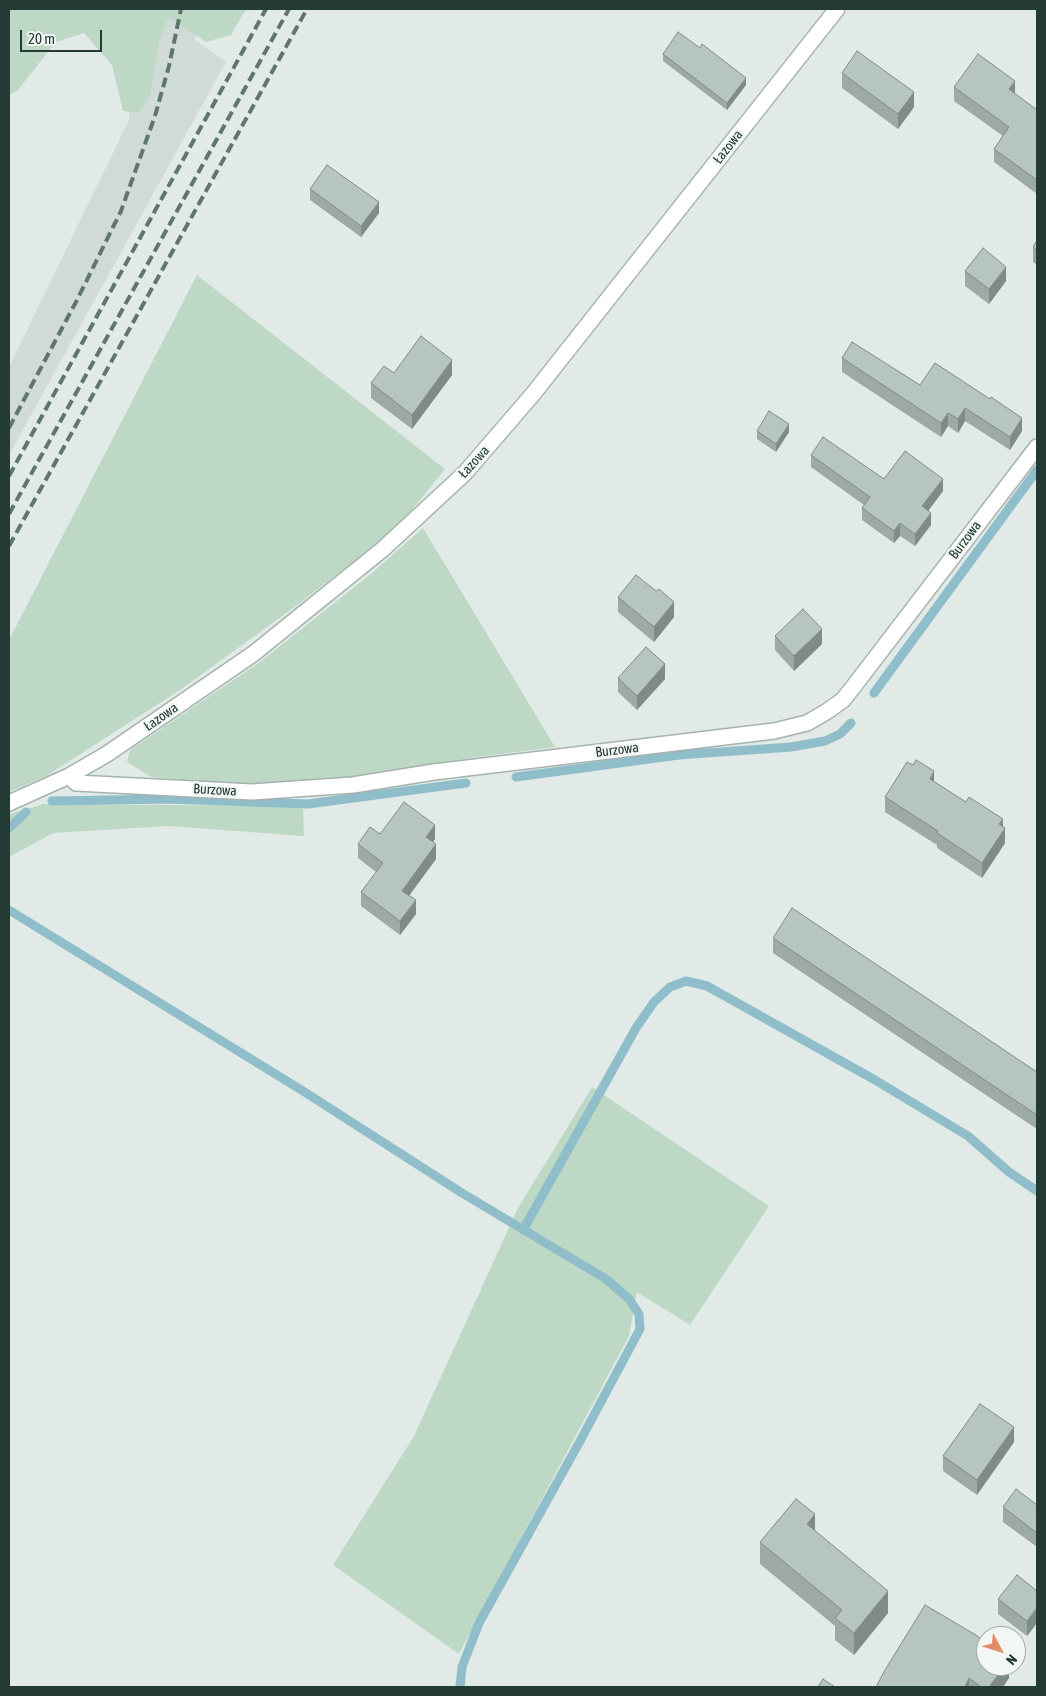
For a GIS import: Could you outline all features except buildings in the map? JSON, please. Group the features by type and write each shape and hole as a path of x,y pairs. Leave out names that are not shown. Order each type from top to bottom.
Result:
{"street":[{"name":"Łazowa","path":"9,803 69,776 107,754 253,654 384,550 465,474 533,394 837,9"},
{"name":"Burzowa","path":"69,776 76,783 252,792 353,785 434,772 774,731 807,723 843,700 1037,447"}],"shaded area":[{"path":"135,9 203,9 195,40 226,62 9,455 9,367 129,120"}],"green space":[{"path":"9,9 246,9 231,35 206,42 169,17 159,42 150,95 138,113 123,111 112,65 84,33 56,42 17,91 9,95"},
{"path":"197,275 445,469 399,526 296,606 180,690 46,776 9,792 9,640"},
{"path":"423,528 555,747 470,758 345,779 238,785 151,777 127,762 130,750 260,662 372,573"},
{"path":"44,804 303,806 304,836 168,826 53,833 9,857 9,814"},
{"path":"592,1087 769,1206 690,1325 637,1292 629,1336 459,1654 333,1565 414,1436 518,1208"}],"waterway":[{"path":"874,693 1037,470"},
{"path":"516,777 679,755 791,747 825,741 840,734 851,723"},
{"path":"52,801 167,799 308,804 466,783"},
{"path":"9,828 26,812"},
{"path":"9,910 303,1091 462,1193 606,1279 629,1299 639,1314 640,1329 479,1623 462,1667 460,1687"},
{"path":"523,1230 636,1028 654,1002 670,987 686,981 707,986 875,1080 968,1136 1009,1172 1037,1191"}],"railway":[{"path":"9,428 77,300 121,211 155,116 169,66 181,9"},
{"path":"9,476 266,9"},
{"path":"9,514 289,9"},
{"path":"9,546 307,9"}]}
